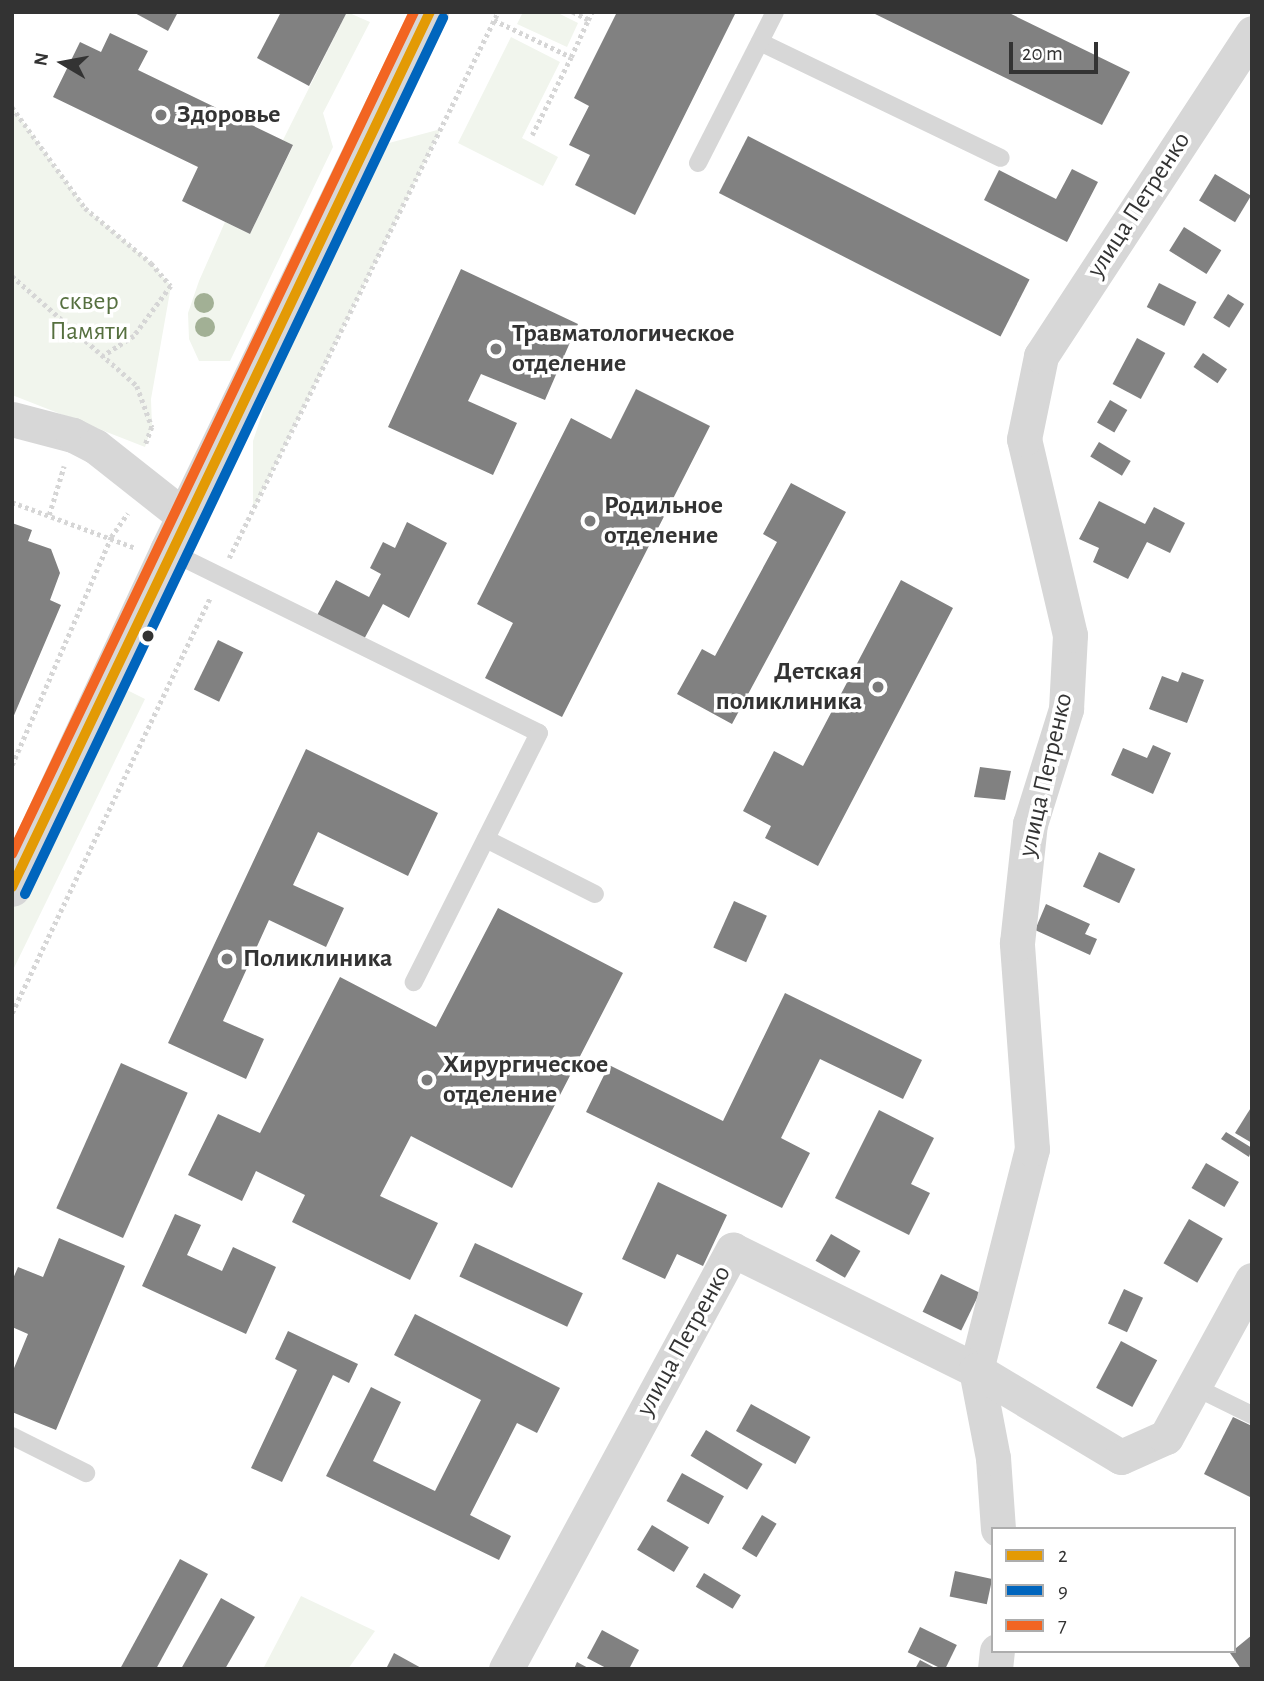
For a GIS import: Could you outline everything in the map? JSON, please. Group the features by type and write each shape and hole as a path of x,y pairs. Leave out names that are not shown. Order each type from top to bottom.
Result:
{"street":[{"path":"12,888 177,534 430,12"},
{"name":"улица Петренко","path":"976,1370 1032,1149 1017,943 1030,824 1066,709 1070,635 1024,439 1038,368 1041,356 1252,33"},
{"path":"12,419 73,435 95,446 177,534"},
{"name":"улица Петренко","path":"506,1669 733,1250 976,1370 1121,1457 1166,1437 1195,1387"},
{"path":"1195,1387 1252,1280"},
{"path":"976,1370 993,1458 998,1527"}],"lane":[{"path":"698,163 775,12"},
{"path":"760,42 1001,158"},
{"path":"177,534 220,576 539,733 414,982"},
{"path":"486,839 595,894"},
{"path":"1195,1387 1252,1415"},
{"path":"12,1436 86,1473"}],"path":[{"path":"12,1013 220,576 498,12"},
{"path":"572,12 588,20"},
{"path":"532,135 592,12"},
{"path":"494,20 571,57"},
{"path":"12,107 85,208 151,263 171,286 134,336 103,356"},
{"path":"12,276 137,386"},
{"path":"12,502 111,537 12,765"}],"green space":[{"path":"347,12 370,22 323,113 333,147 230,361 199,361 189,339 188,313 199,281 225,222 250,234 293,146 283,140"},
{"path":"523,12 556,12 578,23 567,47 517,24"},
{"path":"511,37 560,62 522,138 558,157 543,186 458,143"},
{"name":"сквер Памяти","path":"12,107 85,208 151,263 171,286 151,399 152,427 145,447 12,395"},
{"path":"441,129 253,510 253,441 282,354 389,143"},
{"path":"109,681 145,699 12,972 12,888"},
{"path":"301,1596 375,1631 348,1669 263,1669"}],"building":[{"path":"133,12 178,12 168,31"},
{"path":"281,12 347,12 309,86 257,58"},
{"path":"617,12 736,12 635,215 575,185 590,155 569,145 589,106 574,98"},
{"path":"871,12 1007,12 1130,72 1102,125"},
{"name":"Здоровье","path":"110,33 148,51 138,70 293,145 250,234 182,201 198,167 53,97 80,42 101,52"},
{"path":"748,136 1030,279 1001,336 719,193"},
{"path":"1072,169 1098,182 1067,242 984,200 999,170 1056,199"},
{"path":"1215,174 1251,196 1235,222 1199,201"},
{"path":"1184,227 1221,250 1206,274 1169,251"},
{"name":"Травматологическое отделение","path":"461,269 578,324 545,400 481,374 468,401 517,423 493,475 388,427"},
{"path":"1159,283 1196,302 1184,326 1147,307"},
{"path":"1228,294 1244,304 1229,328 1213,318"},
{"path":"1137,338 1165,353 1141,399 1113,384"},
{"path":"1203,353 1227,369 1218,383 1193,367"},
{"name":"Родильное отделение","path":"636,389 710,426 562,717 485,678 513,623 477,604 571,418 611,439"},
{"path":"1110,400 1127,410 1114,433 1097,423"},
{"path":"1099,442 1131,461 1122,476 1090,457"},
{"path":"791,483 846,512 732,724 677,694 702,649 715,656 777,542 763,534"},
{"path":"1099,501 1145,524 1154,507 1185,523 1170,553 1147,542 1128,579 1093,562 1099,548 1079,539"},
{"path":"407,522 447,543 409,618 383,604 362,643 315,619 336,580 369,597 381,574 370,568 383,542 395,548"},
{"path":"12,523 32,530 28,541 51,549 60,573 50,600 61,605 12,720"},
{"name":"Детская поликлиника","path":"901,580 953,608 818,866 765,838 771,826 743,811 774,751 803,766"},
{"path":"218,640 243,652 219,702 194,689"},
{"path":"1182,672 1204,680 1187,723 1149,709 1162,676 1178,682"},
{"path":"1153,745 1171,753 1153,794 1111,775 1123,748 1147,758"},
{"path":"306,749 438,813 408,876 318,832 293,885 344,908 326,947 269,920 223,1021 264,1039 246,1079 168,1043"},
{"path":"980,767 1011,771 1005,800 974,797"},
{"path":"1099,852 1135,869 1119,903 1083,886"},
{"path":"734,901 767,916 746,962 713,948"},
{"path":"1046,904 1090,924 1085,934 1097,939 1090,955 1035,930"},
{"name":"Хирургическое отделение","path":"498,908 623,973 512,1188 411,1136 380,1196 438,1223 410,1280 292,1222 305,1195 256,1171 242,1201 188,1175 218,1114 260,1133 340,977 436,1027"},
{"path":"785,993 922,1060 903,1099 820,1059 781,1138 810,1153 782,1208 586,1112 609,1065 723,1121"},
{"path":"121,1063 188,1093 123,1238 56,1208"},
{"path":"1252,1106 1252,1143 1235,1133"},
{"path":"879,1110 934,1138 911,1184 930,1193 909,1235 835,1198"},
{"path":"1226,1132 1252,1148 1249,1157 1221,1139"},
{"path":"1206,1163 1239,1182 1224,1207 1192,1188"},
{"path":"658,1182 727,1215 703,1266 677,1254 665,1279 622,1259"},
{"path":"175,1214 201,1225 187,1255 222,1271 233,1247 276,1267 246,1334 142,1286"},
{"path":"1189,1219 1223,1238 1197,1283 1164,1263"},
{"path":"831,1234 860,1251 845,1278 816,1261"},
{"path":"59,1238 125,1266 56,1430 12,1412 12,1373 28,1334 12,1327 12,1281 18,1267 43,1277"},
{"path":"475,1243 583,1293 567,1327 459,1277"},
{"path":"941,1274 980,1293 961,1331 923,1312"},
{"path":"1124,1289 1143,1298 1127,1332 1108,1323"},
{"path":"415,1314 560,1388 537,1433 517,1423 470,1515 511,1536 499,1560 326,1476 371,1387 401,1402 373,1461 435,1491 481,1400 394,1355"},
{"path":"288,1331 358,1364 349,1383 333,1375 282,1482 251,1468 297,1370 275,1359"},
{"path":"1121,1341 1157,1360 1132,1407 1096,1388"},
{"path":"751,1404 810,1437 795,1464 736,1431"},
{"path":"1233,1417 1252,1426 1252,1498 1204,1474"},
{"path":"706,1430 763,1464 747,1490 691,1456"},
{"path":"682,1473 724,1496 708,1524 666,1501"},
{"path":"762,1515 777,1524 756,1557 742,1548"},
{"path":"652,1525 689,1547 674,1572 637,1550"},
{"path":"180,1559 208,1574 156,1669 120,1669"},
{"path":"955,1571 991,1579 987,1604 950,1596"},
{"path":"704,1573 741,1595 733,1609 696,1587"},
{"path":"221,1598 255,1617 225,1669 181,1669"},
{"path":"920,1627 957,1645 945,1669 908,1652"},
{"path":"602,1630 639,1650 629,1669 608,1669 587,1658"},
{"path":"1252,1635 1252,1669 1241,1669 1230,1653 1236,1653 1236,1648"},
{"path":"394,1653 423,1669 386,1669"},
{"path":"920,1660 937,1669 915,1669"},
{"path":"577,1662 590,1669 574,1669"}],"transit line":[{"name":"7","path":"12,854 414,12"},
{"name":"2","path":"12,887 430,12"},
{"name":"9","path":"25,894 443,18"}],"place":[{"name":"Здоровье","path":"161,115"},
{"name":"Травматологическое отделение","path":"496,349"},
{"name":"Родильное отделение","path":"590,521"},
{"name":"Детская поликлиника","path":"878,687"},
{"name":"Поликлиника","path":"227,959"},
{"name":"Хирургическое отделение","path":"427,1080"}]}
